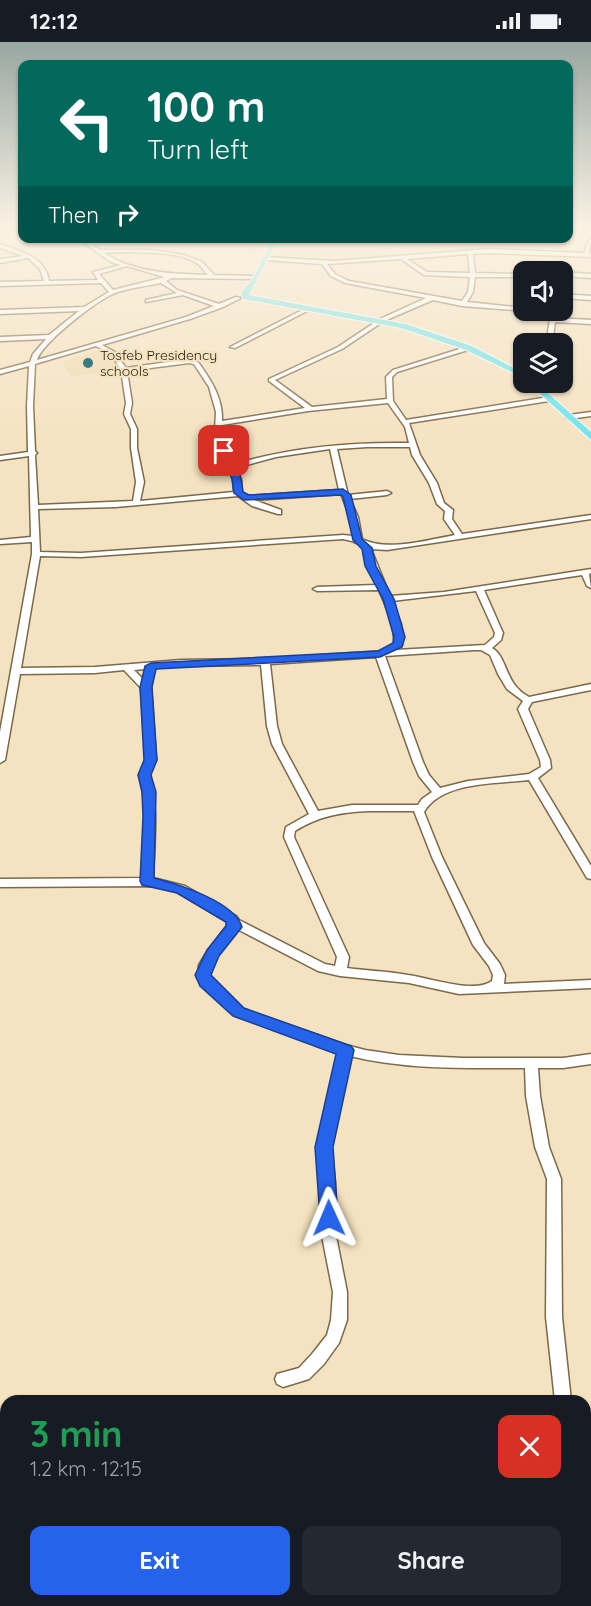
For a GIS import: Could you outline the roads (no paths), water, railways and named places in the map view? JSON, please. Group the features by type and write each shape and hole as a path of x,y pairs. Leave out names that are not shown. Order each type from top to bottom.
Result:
{"main road":[{"path":"238,298 382,320 469,348 513,370"},
{"path":"254,298 268,302"},
{"path":"543,393 591,437"}],"street":[{"path":"0,760 36,554 34,453 30,406 32,364 35,355 51,337 102,298"},
{"path":"148,301 163,298"},
{"path":"196,298 221,306"},
{"path":"0,372 221,306 238,298"},
{"path":"311,409 271,380 340,348 382,320 432,298 462,304 513,309"},
{"path":"462,304 465,298"},
{"path":"233,347 310,308"},
{"path":"0,312 85,309"},
{"path":"573,321 591,322"},
{"path":"0,339 51,337"},
{"path":"96,344 113,353 124,370 129,403 127,414 134,429 140,482 136,503"},
{"path":"460,537 448,519 449,510 441,504 404,422 390,402 389,374 469,348"},
{"path":"124,370 195,362 212,387 219,412 217,424 239,494"},
{"path":"404,422 549,399"},
{"path":"217,424 311,409 390,402"},
{"path":"569,417 591,414"},
{"path":"232,466 283,453 358,444 414,445"},
{"path":"333,447 358,540"},
{"path":"0,458 34,453"},
{"path":"247,498 387,493"},
{"path":"35,507 136,503 239,494 278,512"},
{"path":"367,548 387,548 591,517"},
{"path":"36,554 81,555 343,537 358,540 367,548 370,566 389,599 399,637 395,647 383,653"},
{"path":"0,542 35,538"},
{"path":"389,599 587,571 591,586"},
{"path":"317,589 381,587"},
{"path":"479,588 499,633 498,638 486,649"},
{"path":"395,647 406,651"},
{"path":"17,670 265,662 406,651 486,649 494,653 500,671 511,689 516,695 528,700 591,687"},
{"path":"383,653 418,762 424,776 438,792"},
{"path":"265,662 272,726 278,744 316,817"},
{"path":"147,881 150,817 149,792 144,775 151,760 146,687 151,666"},
{"path":"127,668 146,687"},
{"path":"340,972 343,957 289,837 290,829 316,817 339,811 420,808 438,792 449,787 532,777 544,772 546,764 524,709 528,700"},
{"path":"532,777 591,875"},
{"path":"420,808 419,817 437,857 479,945 499,975 498,983 489,989"},
{"path":"0,883 147,881 181,889 235,923 291,954 322,968 340,972 409,980 459,990 591,984"},
{"path":"235,923 206,966 203,975 205,982 238,1012 345,1050 423,1062 563,1063 591,1059"},
{"path":"284,1379 303,1374 318,1359 334,1338 339,1320 340,1292 329,1236 328,1182 324,1147 345,1050"},
{"path":"531,1063 532,1096 542,1147 554,1179 554,1317 562,1395"}],"place":[{"name":"Tosfeb Presidency schools","path":"88,363"}]}
